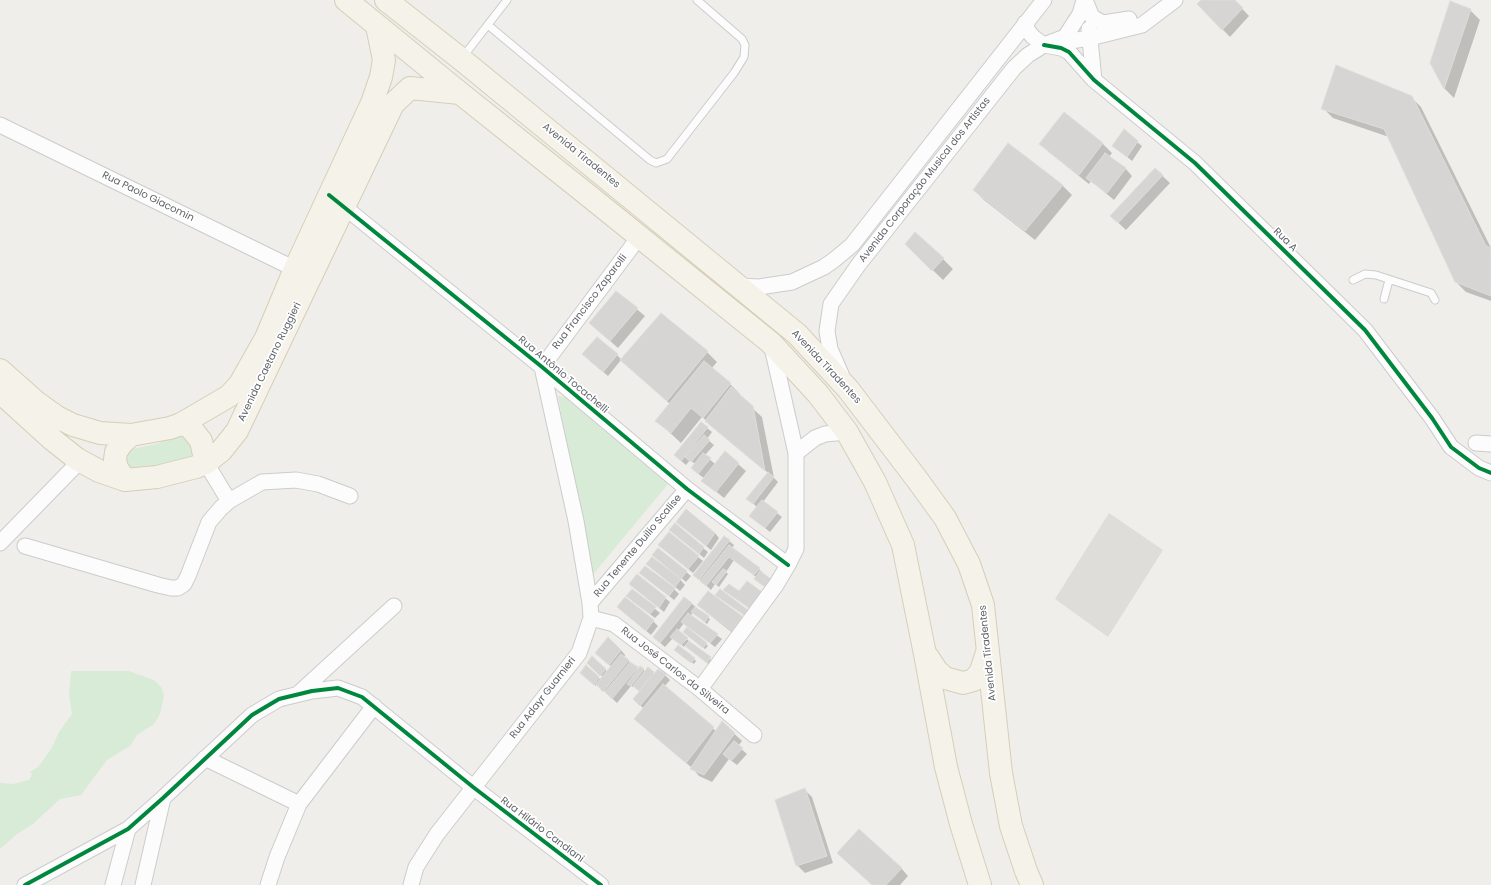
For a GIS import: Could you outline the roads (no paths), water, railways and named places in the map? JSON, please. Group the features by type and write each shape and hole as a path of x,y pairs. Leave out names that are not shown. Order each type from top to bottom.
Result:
{"main road":[{"path":"346,0 771,343 818,394 847,432 875,482 903,545 926,654 946,767 961,824 980,885"},
{"name":"Avenida Tiradentes","path":"386,0 461,59 797,334 848,389 945,518 969,564 984,605 1001,773 1011,826 1032,885"},
{"name":"Avenida Caetano Ruggieri","path":"0,392 53,440 80,460 99,471 125,480 157,477 196,467 206,463 221,451 237,431 337,201 381,77 384,60 377,26"},
{"path":"384,60 391,74 399,82 410,88 460,93"},
{"name":"Avenida Caetano Ruggieri","path":"0,370 36,402 57,417 73,425 100,433 131,435 170,428 181,424 229,396 240,384 266,338 295,269 337,201 393,104 410,88"},
{"path":"181,424 190,427 201,440 206,463"},
{"path":"125,480 117,468 115,460 116,452 122,443 131,435"},
{"path":"926,654 937,671 945,678 963,683 974,680 981,671 988,651"}],"street":[{"name":"Avenida Corporação Musical dos Artistas","path":"739,286 758,287 792,282 824,267 852,245 1044,0"},
{"name":"Avenida Corporação Musical dos Artistas","path":"848,389 830,349 827,331 832,304 859,264 1014,68 1028,55 1044,45 1065,37 1080,14 1084,0"},
{"path":"1084,0 1092,17 1103,23 1153,16"},
{"path":"1084,0 1090,38 1094,80"},
{"path":"1025,24 1033,37 1044,45 1090,38 1142,24 1175,0"},
{"name":"Rua A","path":"1044,45 1061,48 1069,52 1094,80 1195,163 1365,330 1432,418 1451,447 1479,468 1491,473"},
{"name":"Rua Paolo Giacomin","path":"0,125 295,269"},
{"name":"Rua Antônio Tocachelli","path":"337,201 542,367 687,489 788,565"},
{"name":"Rua Francisco Zaparolli","path":"542,367 639,237"},
{"path":"843,252 859,264"},
{"path":"700,688 776,585 796,549 796,453 771,343"},
{"name":"Rua Adayr Guarnieri","path":"411,885 416,867 436,834 579,653 591,618 590,603 576,521 542,367"},
{"path":"796,453 814,438 825,434 847,432"},
{"path":"0,543 80,460"},
{"path":"206,463 229,501"},
{"path":"25,546 158,585 178,588 184,584 188,576 209,522 229,501 262,482 296,480 318,484 350,496"},
{"name":"Rua Tenente Duilio Scalise","path":"590,603 687,489"},
{"path":"298,694 394,606"},
{"name":"Rua José Carlos da Silveira","path":"591,618 614,624 700,688 754,735"},
{"name":"Rua Hilário Candiani","path":"24,885 128,829 252,715 279,698 312,691 338,688 362,697 473,787 601,885"},
{"path":"268,885 277,857 299,804 374,706"},
{"path":"205,758 299,804"},
{"path":"143,885 163,798"},
{"path":"113,885 128,829"}],"lane":[{"path":"461,59 507,0"},
{"path":"488,25 650,160 656,163 667,159 734,73 744,57 745,45 742,39 697,0"},
{"path":"1353,280 1365,274 1376,275 1431,293 1435,300"},
{"path":"1384,299 1389,280"}]}
